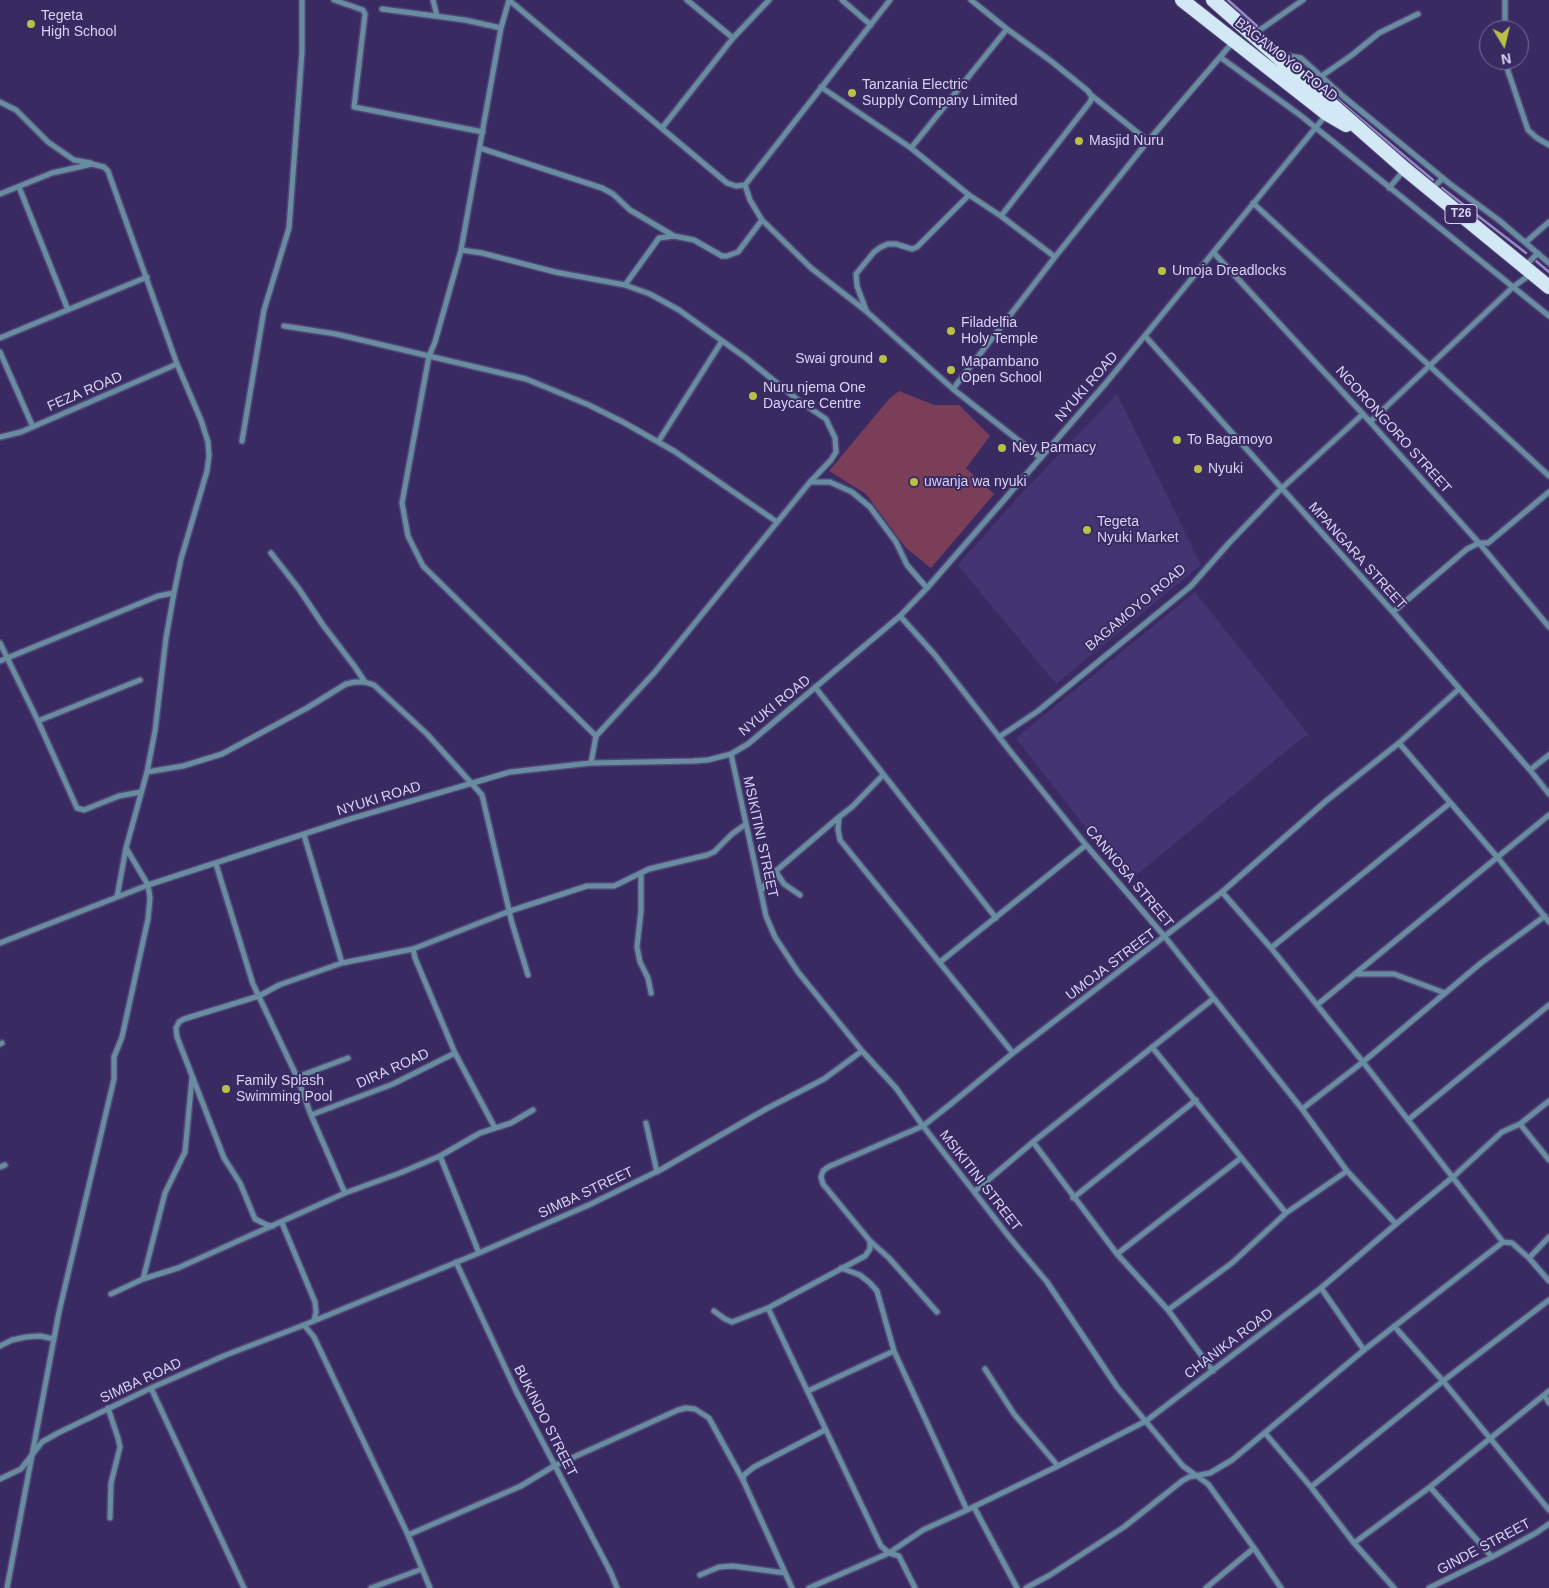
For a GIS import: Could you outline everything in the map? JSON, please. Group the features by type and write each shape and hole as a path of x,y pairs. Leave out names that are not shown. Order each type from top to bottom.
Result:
{"highway":[{"name":"BAGAMOYO ROAD","path":"1182,0 1234,41 1373,141 1549,287"},
{"name":"BAGAMOYO ROAD","path":"1213,0 1278,56 1315,80 1331,109"}],"street":[{"path":"242,441 264,310 289,228 302,52 302,0"},
{"path":"334,0 363,10 365,14 354,107 483,132"},
{"path":"433,0 437,16"},
{"path":"596,736 423,566 408,536 402,503 429,356 435,342 461,250 501,28 509,0 726,183 736,186 745,185 890,0"},
{"path":"687,0 733,38"},
{"path":"662,128 733,38 769,0"},
{"path":"842,0 871,25"},
{"path":"972,0 1007,29 1051,61 1148,141"},
{"path":"1252,35 1303,0"},
{"path":"1505,0 1505,20"},
{"path":"382,9 437,16 501,28"},
{"path":"1418,14 1379,32 1352,55 1315,80 1526,242 1549,263"},
{"path":"911,148 1007,29"},
{"path":"953,390 1054,257 1148,141 1234,41"},
{"path":"1220,56 1315,127 1549,316"},
{"path":"1508,70 1528,130 1549,145"},
{"path":"821,87 911,148 969,195 1001,216 1054,257"},
{"path":"1001,216 1090,102 1091,95"},
{"path":"0,102 16,110 48,142 74,160 104,167 111,176 208,442 207,471 181,559 174,593 166,638 155,731 147,772 126,848 117,897"},
{"name":"NYUKI ROAD","path":"0,943 148,885 472,782 510,772 591,763 692,762 708,760 731,754 748,744 900,616 927,588 1145,336 1331,109"},
{"path":"480,148 602,188 613,194 630,210 674,236"},
{"path":"0,194 52,173 92,164"},
{"path":"1389,188 1405,169"},
{"path":"1432,189 1443,178"},
{"path":"745,185 750,200 762,220 822,278 866,311 953,390 1041,458"},
{"path":"19,187 68,310"},
{"path":"866,311 857,286 856,274 874,252 881,246 888,244 896,244 912,249 922,244 969,195"},
{"path":"1253,202 1549,476"},
{"path":"624,285 659,238 674,236 694,240 722,256 728,256 738,252 762,220"},
{"path":"1526,242 1549,222"},
{"path":"461,250 482,253 555,272 624,285 650,294 679,310 826,419 834,438 836,452 831,460 810,482 655,672 596,736 591,763"},
{"name":"NGORONGORO STREET","path":"1214,253 1479,542 1549,627"},
{"path":"1370,422 1513,287 1528,270 1538,253"},
{"path":"0,338 147,277"},
{"path":"284,326 336,334 526,380 589,405 624,422 658,442 777,522"},
{"name":"MPANGARA STREET","path":"1145,336 1393,612 1549,794"},
{"path":"658,442 722,341"},
{"path":"0,352 33,427"},
{"name":"FEZA ROAD","path":"0,437 21,432 178,364"},
{"name":"BAGAMOYO ROAD","path":"999,738 1038,711 1191,586 1281,489 1363,414"},
{"path":"810,482 830,482 852,492 870,507 896,542 907,566 927,588"},
{"path":"1393,612 1467,549 1479,542 1488,543 1549,492"},
{"path":"271,553 365,682"},
{"path":"0,661 158,596 174,593"},
{"name":"CANNOSA STREET","path":"900,616 935,655 999,738 1165,937 1302,1109 1347,1171 1396,1224"},
{"path":"0,644 78,809 84,810 119,796 141,792"},
{"path":"38,721 140,680"},
{"path":"147,772 184,766 222,754 307,708 346,684 365,682 374,685 427,734 482,794 512,923 528,975"},
{"path":"815,688 996,918"},
{"name":"UMOJA STREET","path":"870,1241 823,1184 821,1174 828,1167 923,1126 1013,1053 1222,892 1326,801 1399,743 1459,689"},
{"path":"1399,743 1498,858 1549,922"},
{"name":"MSIKITINI STREET","path":"731,754 766,916 775,937 798,972 862,1051 896,1088 1010,1238 1047,1282 1116,1387 1183,1466 1208,1484 1281,1588"},
{"path":"1530,770 1549,755"},
{"path":"760,892 770,876 853,806 883,775"},
{"path":"1271,948 1450,803"},
{"path":"1317,1005 1549,815"},
{"path":"839,817 838,829 840,840 1013,1053"},
{"path":"274,1226 255,1219 240,1183 224,1158 176,1032 179,1022 259,996 279,985 342,963 413,949 510,911 588,886 614,886 641,872 714,852 732,834 746,824"},
{"path":"304,835 342,963"},
{"path":"940,962 1086,844"},
{"path":"7,1588 59,1312 114,1079 114,1057 122,1037 148,920 150,898 148,885 126,848"},
{"path":"216,864 253,984 297,1077 311,1115 346,1193"},
{"path":"641,872 641,911 637,948 640,962 648,978 651,993"},
{"path":"776,872 784,884 800,895"},
{"path":"1222,892 1271,948 1363,1062 1503,1242"},
{"path":"1302,1109 1363,1062 1481,963 1545,916"},
{"path":"413,949 455,1053 495,1128"},
{"path":"1354,974 1394,974 1445,993"},
{"path":"975,1191 1033,1142 1213,999"},
{"path":"1408,1120 1549,1005"},
{"path":"1152,1047 1286,1212"},
{"name":"SIMBA STREET","path":"304,1325 591,1204 657,1172 766,1109 824,1079 862,1051"},
{"name":"DIRA ROAD","path":"311,1115 393,1084 455,1053"},
{"path":"297,1077 348,1058"},
{"path":"143,1279 165,1192 185,1152 192,1075"},
{"path":"1073,1198 1196,1100"},
{"name":"CHANIKA ROAD","path":"809,1588 889,1553 923,1530 1058,1466 1146,1421 1321,1288 1453,1177 1502,1132 1520,1124 1549,1101"},
{"path":"111,1294 143,1279 178,1268 346,1193 440,1156 480,1133 511,1123 533,1110"},
{"path":"646,1122 657,1172"},
{"path":"1520,1124 1549,1160"},
{"path":"1033,1142 1073,1198 1117,1254 1168,1310 1213,1371"},
{"path":"440,1156 479,1252"},
{"path":"1117,1254 1241,1158"},
{"path":"1168,1310 1232,1263 1286,1212 1347,1171"},
{"path":"282,1223 315,1302 316,1312 314,1321"},
{"path":"1529,1258 1549,1237"},
{"path":"714,1311 725,1320 732,1322 768,1308 865,1256 870,1249 870,1241"},
{"path":"870,1241 910,1280 936,1312"},
{"path":"1026,1588 1050,1575 1124,1527 1182,1481 1189,1477 1210,1473 1232,1460 1364,1350 1503,1242 1512,1243 1529,1258 1549,1281"},
{"name":"BUKINDO STREET","path":"456,1262 517,1393 611,1572 617,1588"},
{"path":"841,1268 860,1275 877,1291 894,1351 967,1510"},
{"path":"1321,1288 1364,1350"},
{"path":"1311,1488 1443,1381 1549,1300"},
{"path":"768,1308 881,1546 889,1553 899,1556 915,1588"},
{"path":"304,1325 314,1337 408,1535 430,1588"},
{"name":"SIMBA ROAD","path":"0,1479 21,1469 42,1442 108,1408 226,1355 304,1325"},
{"path":"1394,1326 1443,1381 1549,1510"},
{"path":"0,1346 12,1340 26,1337 40,1336 54,1339"},
{"path":"808,1391 894,1351"},
{"path":"986,1369 1014,1414 1058,1466"},
{"path":"152,1388 244,1588"},
{"path":"1354,1543 1430,1486 1549,1391"},
{"path":"1544,1395 1549,1403"},
{"path":"108,1408 120,1448 111,1483 110,1518"},
{"path":"408,1535 521,1486 554,1466 678,1410 686,1408 695,1409 709,1418 743,1480 792,1588"},
{"path":"743,1480 744,1476 754,1466 825,1430"},
{"path":"1265,1433 1354,1543 1394,1588"},
{"path":"1430,1486 1492,1557"},
{"path":"974,1507 1017,1588"},
{"name":"GINDE STREET","path":"1429,1588 1492,1557 1549,1524"},
{"path":"1206,1588 1254,1548"},
{"path":"700,1575 719,1567 733,1566 785,1573"},
{"path":"372,1588 422,1569"}],"shaded area":[{"name":"uwanja wa nyuki","path":"899,391 934,405 959,405 990,436 966,468 994,494 931,568 906,548 866,494 829,471 889,399"},
{"name":"Tegeta Nyuki Market","path":"1117,394 1201,565 1056,684 958,565 1020,495"},
{"path":"1195,592 1309,735 1302,738 1128,882 1016,738"}],"waterway":[{"path":"1228,0 1257,26"},
{"path":"1318,83 1433,180"},
{"path":"1442,188 1526,253"},
{"path":"1536,261 1549,272"}],"place":[{"name":"Tegeta High School","path":"31,24"},
{"name":"Tanzania Electric Supply Company Limited","path":"852,93"},
{"name":"Masjid Nuru","path":"1079,141"},
{"name":"Umoja Dreadlocks","path":"1162,271"},
{"name":"Filadelfia Holy Temple","path":"951,331"},
{"name":"Swai ground","path":"883,359"},
{"name":"Mapambano Open School","path":"951,370"},
{"name":"Nuru njema One Daycare Centre","path":"753,396"},
{"name":"To Bagamoyo","path":"1177,440"},
{"name":"Ney Parmacy","path":"1002,448"},
{"name":"Nyuki","path":"1198,469"},
{"name":"uwanja wa nyuki","path":"914,482"},
{"name":"Tegeta Nyuki Market","path":"1087,530"},
{"name":"Family Splash Swimming Pool","path":"226,1089"}]}
